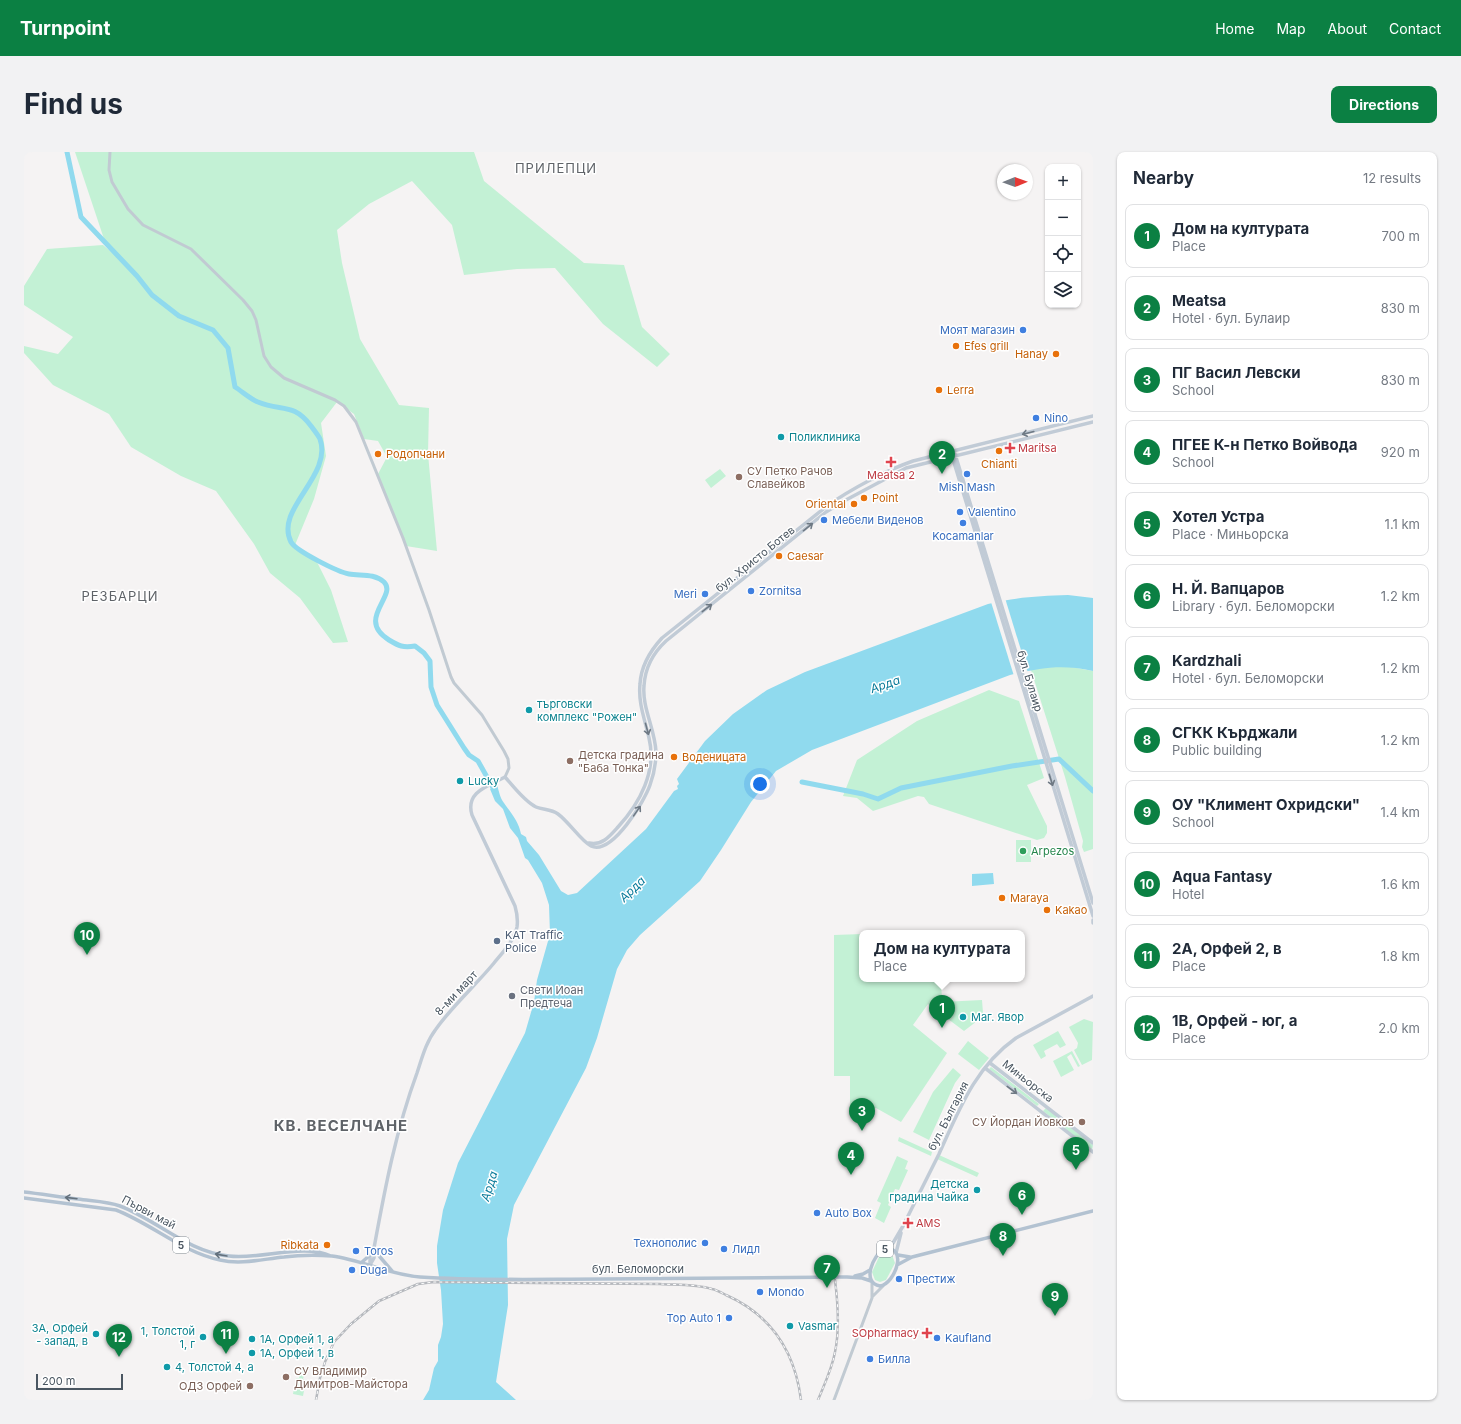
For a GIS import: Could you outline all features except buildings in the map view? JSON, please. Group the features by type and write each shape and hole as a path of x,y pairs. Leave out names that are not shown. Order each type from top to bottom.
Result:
{"main road":[{"name":"бул. Христо Ботев","path":"588,843 602,843 610,835 629,814 647,782 651,751 640,703 640,684 642,670 647,658 658,643 832,503 846,494 904,464 1093,416"},
{"name":"бул. Христо Ботев","path":"588,843 596,847 601,847 609,843 633,817 641,805 651,783 655,766 656,751 643,691 645,676 652,658 666,641 832,508 906,468 1093,422"},
{"name":"бул. Булаир","path":"952,452 1093,916"},
{"name":"бул. Булаир","path":"984,555 1060,793 1093,903"},
{"name":"8-ми март","path":"370,1265 374,1258 374,1248 384,1191 402,1118 427,1044 445,1016 503,953 510,943 516,927 517,916 515,906 477,826 471,810 471,803 477,793 505,777"},
{"path":"505,777 533,805 558,814 588,843"},
{"name":"бул. България","path":"887,1248 894,1242 903,1226 966,1096 990,1063 1005,1046 1016,1038 1093,996"},
{"name":"Миньорска","path":"990,1063 1093,1143"},
{"name":"Миньорска","path":"986,1068 1093,1152"},
{"name":"Първи май","path":"24,1192 118,1205 132,1211 186,1242 211,1253 247,1257 304,1251 325,1253 393,1272 416,1277 430,1277"},
{"name":"Първи май","path":"24,1198 116,1210 130,1215 195,1252 220,1260 241,1262 306,1255 332,1256"},
{"name":"5","path":"897,1266 912,1257 1093,1211"},
{"name":"бул. България","path":"897,1254 903,1226"},
{"path":"361,1263 374,1248 393,1272"},
{"name":"5","path":"897,1254 897,1266 890,1280 883,1286 877,1285 870,1277 870,1270 880,1252 887,1248 893,1250 897,1254 912,1257"},
{"path":"370,1254 370,1265"},
{"name":"бул. Беломорски","path":"847,1277 863,1274 870,1270"},
{"name":"бул. Беломорски","path":"430,1277 518,1279 847,1277 862,1278 872,1281"}],"street":[{"path":"110,152 109,170 112,182 128,209 143,226 191,249 243,300 252,311 256,320 264,356 271,367 284,378 335,400 344,406 356,422 403,538 451,676 454,682 482,715 504,752 509,763 508,772 505,777"},
{"path":"872,1281 872,1298"},
{"path":"834,1400 872,1298 883,1286"}],"green space":[{"path":"75,152 474,152 484,181 584,263 624,265 642,327 670,354 657,367 603,324 555,268 517,269 464,275 452,225 412,181 369,204 337,230 342,263 360,339 399,405 429,408 428,454 437,551 406,546 378,474 387,457 378,441 364,439 354,414 337,402 321,423 326,456 314,499 295,545 317,562 331,590 348,642 333,643 300,598 270,573 254,544 216,491 181,476 131,447 109,414 53,385 24,353 24,346 58,354 73,337 24,305 24,286 47,249 103,245 130,268 105,242"},
{"path":"720,469 726,476 711,488 705,480"},
{"path":"1066,666 1093,671 1093,849 1084,852 1082,847 1083,841 1065,777 1031,670"},
{"path":"989,690 1019,701 1044,778 1027,785 1047,826 1047,833 1044,838 1037,840 929,804 924,797 918,796 873,811 857,798 843,796 857,760 917,721"},
{"name":"Arpezos","path":"1016,840 1031,840 1031,862 1016,862"},
{"path":"859,934 859,982 941,982 942,1002 982,1000 983,1013 981,1018 964,1031 928,1004 913,1025 947,1053 901,1122 876,1108 850,1109 850,1076 834,1076 834,935"},
{"path":"1084,1019 1093,1022 1092,1060 1082,1065 1074,1050 1077,1048 1078,1043 1069,1027"},
{"path":"1058,1031 1066,1045 1060,1048 1057,1044 1044,1051 1046,1056 1041,1059 1033,1045"},
{"path":"968,1041 989,1058 979,1070 958,1054"},
{"path":"1072,1051 1080,1066 1078,1067 1071,1054 1067,1057 1074,1070 1061,1077 1053,1061"},
{"path":"991,1067 1039,1104 1037,1106 989,1069"},
{"path":"953,1068 961,1075 955,1083 929,1140 913,1132 933,1092"},
{"path":"1046,1108 1093,1145 1092,1150 1043,1111"},
{"path":"899,1137 932,1152 931,1156 898,1141"},
{"path":"939,1155 979,1173 977,1177 937,1159"},
{"path":"897,1156 908,1161 905,1169 908,1170 899,1190 895,1189 888,1205 891,1207 884,1223 875,1218 881,1203 877,1201"},
{"path":"885,1253 892,1255 895,1263 886,1280 880,1282 875,1280 872,1272 879,1257"},
{"path":"301,1369 306,1369 303,1379 306,1380 303,1396 293,1394 296,1378 299,1378"}],"water":[{"name":"Арда","path":"1068,595 1093,598 1093,671 1061,667 1032,670 1010,675 812,750 776,771 751,802 700,881 640,935 627,950 617,969 597,1038 586,1068 514,1205 507,1239 508,1305 496,1382 516,1400 423,1400 429,1390 434,1368 438,1361 438,1345 443,1324 441,1290 437,1263 437,1246 443,1210 458,1163 525,1033 534,1002 537,980 550,934 549,905 542,883 528,860 525,858 518,838 510,828 503,809 495,801 490,789 497,785 502,799 517,822 521,834 526,837 527,841 539,855 561,891 568,895 577,893 646,829 674,791 678,789 677,786 679,784 677,779 705,741 733,714 767,690 805,672 988,604 1028,597"},
{"path":"993,873 994,884 972,886 972,874"}],"pier":[{"path":"1005,598 1028,673 1014,676 991,602"}],"waterway":[{"path":"67,152 81,217 137,276 152,295 179,316 213,330 228,348 235,387 258,402 292,410 304,418 317,434 320,439 322,453 319,466 290,517 288,530 291,542 294,546 309,556 336,569 349,574 376,577 384,582 387,588 386,594 376,616 376,624 380,632 389,640 398,645 404,647 415,646 424,653 430,661 431,687 437,705 469,755 478,761 496,793"},
{"path":"802,782 863,794 878,799 901,788 1012,766 1059,759 1093,791"}],"railway":[{"path":"818,1400 828,1377 837,1343 838,1316 835,1280"},
{"path":"316,1400 320,1378 334,1342 351,1324 379,1301 418,1284 434,1282 660,1284 693,1285 714,1289 742,1303 768,1324 778,1337 793,1366 801,1400"}],"place":[{"name":"Моят магазин","path":"1023,330"},
{"name":"Efes grill","path":"956,346"},
{"name":"Hanay","path":"1056,354"},
{"name":"Lerra","path":"939,390"},
{"name":"Nino","path":"1036,418"},
{"name":"Поликлиника","path":"781,437"},
{"name":"Maritsa","path":"1010,448"},
{"name":"Chianti","path":"999,451"},
{"name":"Родопчани","path":"378,454"},
{"name":"Meatsa 2","path":"891,462"},
{"name":"Meatsa","path":"942,474"},
{"name":"Mish Mash","path":"967,474"},
{"name":"СУ Петко Рачов Славейков","path":"739,477"},
{"name":"Point","path":"864,498"},
{"name":"Oriental","path":"854,504"},
{"name":"Valentino","path":"960,512"},
{"name":"Мебели Виденов","path":"824,520"},
{"name":"Kocamanlar","path":"963,523"},
{"name":"Caesar","path":"779,556"},
{"name":"Zornitsa","path":"751,591"},
{"name":"Meri","path":"705,594"},
{"name":"търговски комплекс \"Рожен\"","path":"529,710"},
{"name":"Воденицата","path":"674,757"},
{"name":"Детска градина \"Баба Тонка\"","path":"570,761"},
{"name":"Lucky","path":"460,781"},
{"name":"Arpezos","path":"1023,851"},
{"name":"Maraya","path":"1002,898"},
{"name":"Kakao","path":"1047,910"},
{"name":"KAT Traffic Police","path":"497,941"},
{"name":"Aqua Fantasy","path":"87,955"},
{"name":"Свети Иоан Предтеча","path":"512,996"},
{"name":"Маг. Явор","path":"963,1017"},
{"name":"Дом на културата","path":"942,1028"},
{"name":"СУ Йордан Йовков","path":"1082,1122"},
{"name":"ПГ Васил Левски","path":"862,1131"},
{"name":"Хотел Устра","path":"1076,1170"},
{"name":"ПГЕЕ К-н Петко Войвода","path":"851,1175"},
{"name":"Детска градина Чайка","path":"977,1190"},
{"name":"Auto Box","path":"817,1213"},
{"name":"Н. Й. Вапцаров","path":"1022,1215"},
{"name":"AMS","path":"908,1223"},
{"name":"Технополис","path":"705,1243"},
{"name":"Ribkata","path":"327,1245"},
{"name":"Лидл","path":"724,1249"},
{"name":"Toros","path":"356,1251"},
{"name":"СГКК Кърджали","path":"1003,1256"},
{"name":"Duga","path":"352,1270"},
{"name":"Престиж","path":"899,1279"},
{"name":"Kardzhali","path":"827,1288"},
{"name":"Mondo","path":"760,1292"},
{"name":"ОУ \"Климент Охридски\"","path":"1055,1316"},
{"name":"Top Auto 1","path":"729,1318"},
{"name":"Vasmar","path":"790,1326"},
{"name":"SOpharmacy","path":"927,1333"},
{"name":"3А, Орфей - запад, в","path":"96,1334"},
{"name":"1, Толстой 1, г","path":"203,1337"},
{"name":"Kaufland","path":"937,1338"},
{"name":"1А, Орфей 1, а","path":"252,1339"},
{"name":"1А, Орфей 1, в","path":"252,1353"},
{"name":"2А, Орфей 2, в","path":"226,1354"},
{"name":"1В, Орфей - юг, а","path":"119,1357"},
{"name":"Билла","path":"870,1359"},
{"name":"4, Толстой 4, а","path":"167,1367"},
{"name":"СУ Владимир Димитров-Майстора","path":"286,1377"},
{"name":"ОДЗ Орфей","path":"250,1386"}],"district":[{"name":"ПРИЛЕПЦИ","path":"556,168"},
{"name":"РЕЗБАРЦИ","path":"120,596"},
{"name":"КВ. ВЕСЕЛЧАНЕ","path":"341,1125"}]}
